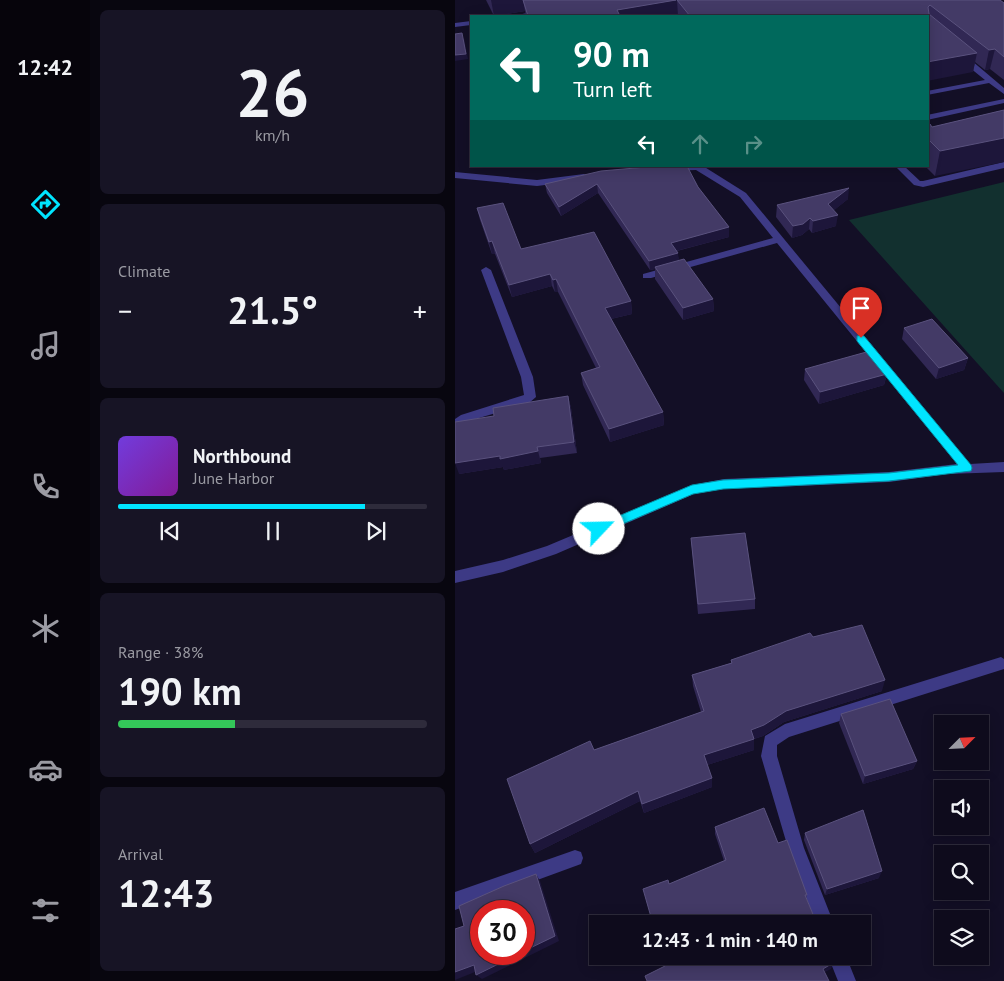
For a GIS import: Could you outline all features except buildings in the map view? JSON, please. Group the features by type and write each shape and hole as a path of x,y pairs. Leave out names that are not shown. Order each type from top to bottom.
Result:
{"street":[{"path":"521,15 546,10"},
{"path":"455,25 470,23"},
{"path":"955,52 1004,92"},
{"path":"929,93 990,81"},
{"path":"929,118 1004,102"},
{"path":"900,167 917,182 923,184 1004,166"},
{"path":"659,170 698,167 713,171 743,195 967,468"},
{"path":"455,175 537,184 590,176"},
{"path":"647,276 779,239"},
{"path":"455,425 465,418 530,397 527,377 486,270"},
{"path":"455,577 503,566 551,550 692,490 723,484 889,477 967,468 1004,467"},
{"path":"822,915 796,848 769,756 770,741 785,731 1001,664"},
{"path":"455,901 575,858"},
{"path":"841,965 847,981"}],"green space":[{"path":"1004,182 1004,393 849,220"}],"route":[{"path":"599,529 692,490 723,484 889,477 967,468 861,338"}]}
